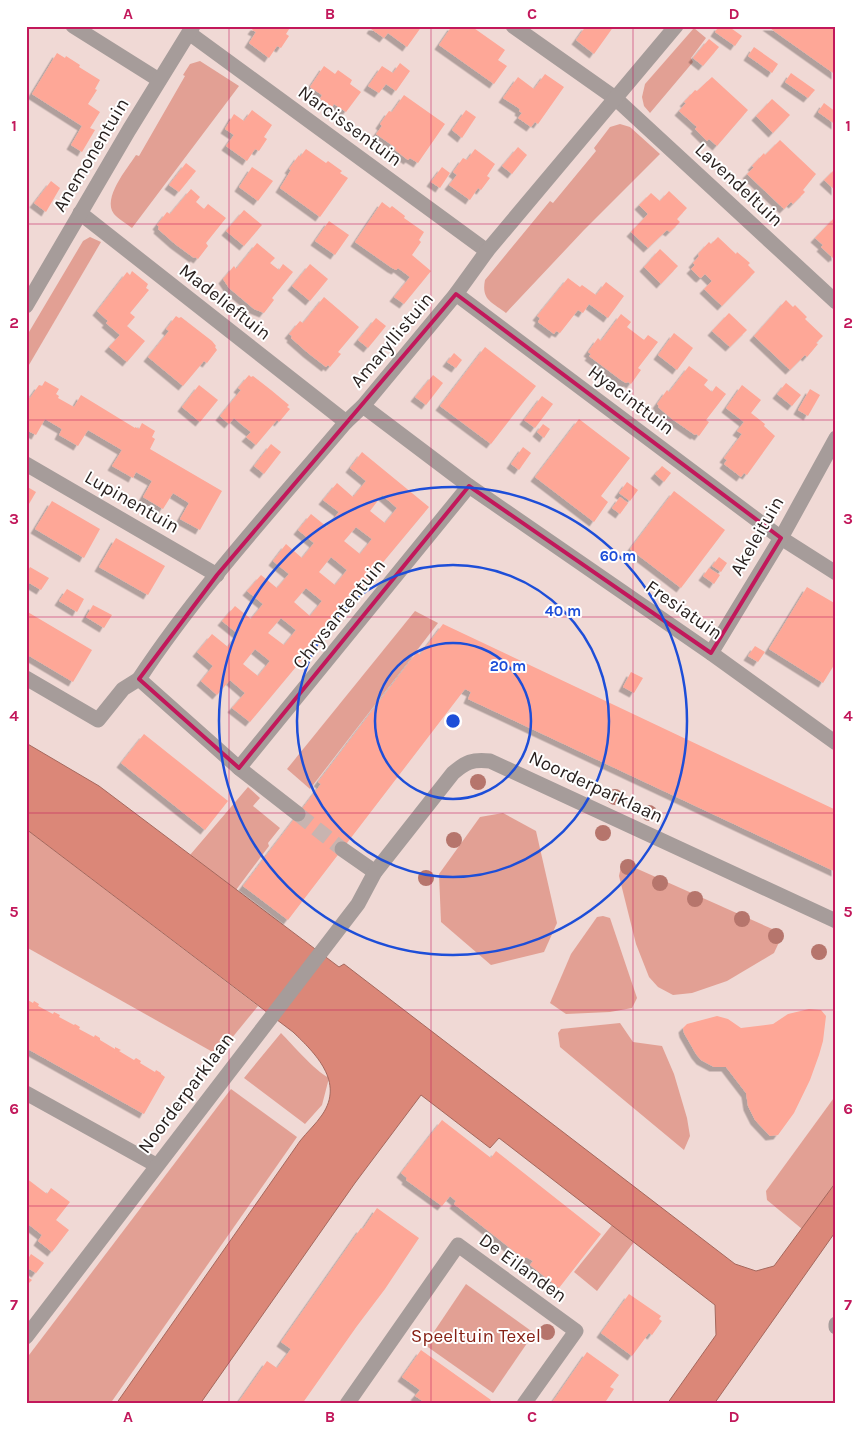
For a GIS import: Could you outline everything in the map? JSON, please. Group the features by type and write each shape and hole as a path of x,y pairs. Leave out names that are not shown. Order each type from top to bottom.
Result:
{"street":[{"path":"73,26 159,80"},
{"name":"Lavendeltuin","path":"513,26 615,98 836,302"},
{"name":"Amaryllistuin","path":"139,679 159,648 218,575 346,422 363,406 456,294 487,251 676,26"},
{"name":"Anemonentuin","path":"26,306 30,289 80,212 191,30"},
{"name":"Narcissentuin","path":"191,30 487,251"},
{"name":"Madelieftuin","path":"80,212 346,422"},
{"name":"Hyacinttuin","path":"456,294 781,538 836,573"},
{"name":"Fresiatuin","path":"363,406 470,486 711,653 836,743"},
{"name":"Akeleituin","path":"711,653 781,538 836,438"},
{"name":"Lupinentuin","path":"26,464 218,575"},
{"name":"Chrysantentuin","path":"239,768 470,486"},
{"path":"26,678 98,720 123,689 139,679 239,768 298,814"},
{"name":"Noorderparklaan","path":"26,1337 358,904 375,872 453,774 465,763 478,760 490,761 836,921"},
{"path":"342,849 375,872"},
{"path":"26,1093 156,1165"},
{"name":"De Eilanden","path":"347,1404 458,1245 576,1331 524,1404"}],"highlighted area":[{"path":"456,294 781,538 711,653 469,486 239,768 139,679 217,575"}],"green space":[{"path":"694,28 706,38 691,58 693,62 650,113 644,106 642,97 645,84"},
{"path":"200,61 239,86 132,228 114,214 111,207 113,192 136,155 139,156 190,64"},
{"path":"620,124 630,127 660,154 584,230 506,313 486,296 485,280 550,201 553,203 596,151 594,148 610,127"},
{"path":"90,237 101,242 26,370 26,337 83,241"},
{"path":"415,611 438,623 310,789 287,769"},
{"path":"248,787 260,798 253,806 280,828 236,890 190,855"},
{"path":"503,813 536,831 557,923 544,952 491,965 441,922 439,874 480,817"},
{"path":"26,829 258,1006 218,1055 26,947"},
{"path":"622,862 779,932 781,938 774,953 727,981 692,993 673,995 658,987 649,977 636,944 619,876"},
{"path":"597,917 610,918 637,998 632,1008 610,1012 566,1014 550,1003 571,954"},
{"path":"620,1023 633,1042 662,1046 674,1074 687,1118 690,1136 684,1150 560,1047 558,1033 561,1029"},
{"path":"281,1033 310,1063 329,1078 322,1105 305,1124 244,1078"},
{"path":"231,1089 297,1137 110,1404 26,1404 26,1359"},
{"path":"836,1095 836,1182 802,1229 767,1200 766,1191"},
{"path":"612,1225 634,1242 597,1291 574,1272"},
{"name":"Speeltuin Texel","path":"466,1284 534,1333 493,1393 425,1345"}],"shaded area":[{"path":"26,743 99,786 339,967 344,964 735,1264 756,1271 774,1266 836,1182 836,1231 714,1404 667,1404 716,1335 715,1305 499,1138 490,1148 421,1095 355,1183 200,1404 116,1404 300,1141 322,1115 328,1103 329,1080 318,1059 293,1032 26,829"}],"building":[{"path":"255,26 291,26 286,34 289,36 281,48 277,46 269,58 249,43 256,32 252,30"},
{"path":"373,26 422,26 407,47 388,33 384,38 371,29"},
{"path":"452,26 471,26 505,50 498,60 507,66 494,84 439,45"},
{"path":"586,26 614,26 594,54 576,40"},
{"path":"719,26 728,26 742,36 735,46 715,32"},
{"path":"767,26 831,26 836,30 836,75"},
{"path":"709,39 719,47 703,66 693,58"},
{"path":"754,47 778,64 772,73 748,56"},
{"path":"57,53 65,58 66,56 100,80 95,89 97,90 88,104 100,112 90,128 95,130 82,152 71,145 82,126 32,94"},
{"path":"400,63 410,71 396,91 386,84 379,93 368,86 382,66 393,73"},
{"path":"324,66 335,74 338,70 352,80 350,84 361,92 346,112 334,104 332,107 320,99 322,95 310,87"},
{"path":"791,73 815,90 808,98 785,82"},
{"path":"545,74 564,87 538,124 535,122 531,127 518,118 522,113 519,111 520,109 503,98 518,77 534,89"},
{"path":"712,77 748,110 717,146 709,139 707,141 695,129 697,127 679,111 695,90 697,91"},
{"path":"404,95 445,124 418,163 410,158 408,160 395,150 396,148 376,134 389,111 392,112"},
{"path":"772,99 790,115 773,133 756,116"},
{"path":"824,103 836,112 836,125 818,112"},
{"path":"252,110 272,125 264,137 267,139 259,151 255,149 247,161 226,146 234,135 225,129 234,114 244,121"},
{"path":"466,110 476,117 462,138 452,130"},
{"path":"780,140 816,174 803,190 805,192 793,204 791,202 784,209 747,174 764,153 765,155"},
{"path":"518,147 527,155 512,174 502,166"},
{"path":"306,149 326,163 328,161 348,178 320,217 280,188 291,170 289,169"},
{"path":"475,149 495,164 487,176 490,178 481,190 478,188 470,200 449,185 457,175 453,172 463,158 467,160"},
{"path":"186,163 196,171 179,192 169,185"},
{"path":"252,167 273,181 258,201 239,187"},
{"path":"442,167 450,173 440,188 431,182"},
{"path":"836,168 836,191 824,180"},
{"path":"51,181 60,188 46,212 34,203"},
{"path":"191,189 200,197 196,202 204,209 208,204 226,218 206,243 208,246 198,259 175,244 158,229 157,225 167,212 170,214"},
{"path":"669,191 687,208 677,219 680,222 670,232 667,230 648,248 631,232 648,214 639,205 651,193 660,201"},
{"path":"382,202 390,208 392,206 405,216 404,218 424,232 419,240 421,242 412,255 431,271 404,304 394,297 410,277 398,268 396,270 392,268 355,242"},
{"path":"244,210 262,225 244,246 226,231"},
{"path":"836,216 836,257 833,258 821,247 823,245 815,238"},
{"path":"329,221 349,235 335,255 315,241"},
{"path":"718,237 736,254 737,252 750,263 748,265 755,272 722,306 704,289 712,281 705,274 701,278 699,277 691,269 695,265 693,263 699,256 698,254 709,242 711,244"},
{"path":"257,243 275,258 270,263 279,270 283,264 293,272 272,298 274,300 264,313 254,309 229,288 223,279 234,266 236,269"},
{"path":"660,249 678,266 661,284 644,267"},
{"path":"310,264 328,279 310,301 292,286"},
{"path":"132,271 148,284 146,288 149,290 130,313 135,317 127,326 145,341 127,362 109,347 120,335 106,323 108,321 97,311 127,272 130,275"},
{"path":"568,278 596,295 606,282 624,296 608,318 589,304 583,313 578,310 560,333 556,331 554,334 538,322 540,318 537,316"},
{"path":"324,297 359,327 338,352 341,354 330,367 328,365 326,367 308,353 289,334 300,321 303,323"},
{"path":"786,300 793,307 795,305 807,317 805,319 823,336 807,357 805,355 790,370 754,336"},
{"path":"729,313 747,330 730,347 712,331"},
{"path":"621,314 631,322 627,327 644,340 648,335 658,342 638,368 641,370 631,384 621,380 589,356 591,354 588,352 598,338 601,341"},
{"path":"176,316 181,317 212,341 217,350 207,363 204,361 183,386 148,357 169,331 166,329"},
{"path":"376,318 386,326 368,348 358,340"},
{"path":"674,333 693,348 677,370 658,355"},
{"path":"485,347 536,386 491,444 440,406"},
{"path":"454,353 462,360 456,368 447,362"},
{"path":"689,366 708,380 704,385 712,392 716,386 726,394 706,420 709,422 699,436 672,419 657,404"},
{"path":"249,375 271,390 289,405 287,407 290,409 279,422 277,420 256,445 246,437 251,432 234,418 229,424 220,416 241,390 238,388"},
{"path":"433,375 443,383 426,405 415,397"},
{"path":"45,381 59,389 56,394 59,396 58,398 74,407 81,395 135,428 139,429 142,423 155,431 152,437 155,439 150,449 222,491 200,530 180,519 189,503 173,493 163,509 143,497 152,481 136,472 133,478 112,466 122,450 88,430 78,446 59,435 62,429 45,419 36,435 26,430 26,396 30,398 39,385 42,386"},
{"path":"786,383 801,395 792,406 777,394"},
{"path":"199,385 218,400 200,422 182,407"},
{"path":"742,385 761,400 751,413 765,424 764,426 775,436 747,475 744,473 741,477 724,464 727,460 724,458 742,434 737,431 744,422 726,408"},
{"path":"810,389 820,395 808,416 798,410"},
{"path":"542,396 553,404 535,428 524,420"},
{"path":"579,419 630,458 601,496 608,502 594,522 535,477"},
{"path":"543,424 550,429 544,438 537,432"},
{"path":"271,444 281,452 264,474 254,466"},
{"path":"523,447 531,453 519,470 511,464"},
{"path":"362,452 429,507 250,722 232,708 245,693 230,680 217,695 201,681 213,666 197,652 212,634 228,647 238,634 222,621 235,606 251,619 263,604 247,591 261,575 277,588 289,574 273,561 286,544 302,558 314,543 298,530 311,514 327,527 339,512 323,500 337,483 353,497 366,481 350,468","holes":["382,495 397,508 385,523 370,511","356,527 372,539 360,554 344,541","331,557 347,570 335,585 319,572","306,588 322,601 310,616 294,602","281,618 296,630 284,645 268,633","255,649 270,661 258,676 243,664"]},
{"path":"662,466 671,473 664,482 655,474"},
{"path":"627,482 638,490 630,501 619,493"},
{"path":"26,486 36,492 26,509"},
{"path":"674,491 725,530 681,588 630,549"},
{"path":"620,497 628,503 620,514 612,508"},
{"path":"52,501 100,529 84,558 35,529"},
{"path":"116,538 165,566 148,595 99,567"},
{"path":"719,557 727,563 721,572 712,566"},
{"path":"30,567 49,578 41,590 26,581 26,574"},
{"path":"709,568 720,575 714,584 703,576"},
{"path":"807,587 836,604 836,662 823,683 769,649"},
{"path":"67,589 84,599 77,612 59,601"},
{"path":"93,605 112,615 104,628 86,617"},
{"path":"26,611 92,650 73,682 26,654"},
{"path":"443,624 836,810 836,872 468,699 471,692 465,689 288,920 243,886 321,784 318,782 417,652 420,655"},
{"path":"755,646 765,652 758,662 748,656"},
{"path":"631,672 643,678 634,693 623,687"},
{"path":"144,734 228,801 205,830 121,763"},
{"path":"26,999 33,1003 34,1001 39,1004 38,1006 53,1014 54,1012 60,1015 59,1017 80,1027 79,1029 94,1037 95,1035 100,1040 115,1049 115,1047 121,1050 119,1051 134,1060 136,1058 141,1061 140,1063 155,1072 156,1070 161,1073 165,1077 144,1114 26,1048"},
{"path":"809,1009 821,1010 826,1016 819,1055 810,1080 794,1113 778,1135 770,1136 755,1120 748,1106 746,1093 726,1067 714,1067 701,1060 684,1033 683,1028 687,1024 717,1016 728,1019 741,1028 773,1024 788,1014"},
{"path":"442,1120 491,1158 496,1151 601,1234 559,1288 530,1265 533,1261 526,1257 524,1259 454,1204 456,1201 450,1196 442,1206 406,1180 407,1178 401,1173"},
{"path":"26,1178 47,1194 51,1188 70,1202 56,1220 69,1230 52,1252 38,1241 42,1235 28,1224 26,1226"},
{"path":"377,1208 419,1238 385,1289 302,1404 237,1404 267,1361 277,1368 291,1349 281,1342"},
{"path":"31,1254 44,1263 36,1273 26,1267 26,1262"},
{"path":"26,1276 32,1280 26,1286"},
{"path":"629,1294 661,1316 659,1319 662,1321 652,1335 649,1333 632,1356 601,1333"},
{"path":"421,1350 491,1400 488,1404 427,1404 415,1396 420,1390 402,1377"},
{"path":"587,1352 619,1375 610,1387 614,1389 604,1404 551,1404"}],"tunnel":[{"path":"298,814 342,849"}]}
